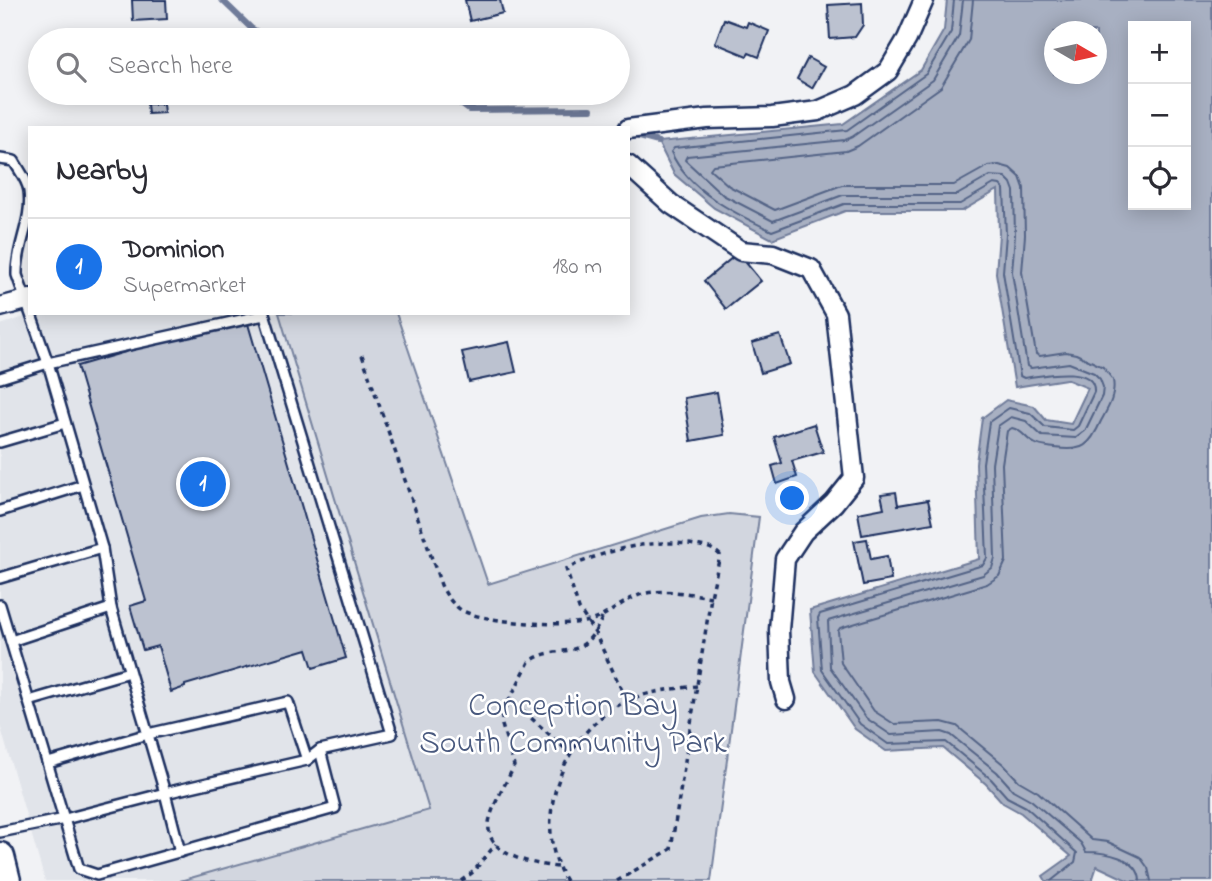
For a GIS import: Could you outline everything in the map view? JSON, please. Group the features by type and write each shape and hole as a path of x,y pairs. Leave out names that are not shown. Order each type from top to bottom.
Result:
{"main road":[{"path":"0,857 6,881"}],"street":[{"path":"630,129 707,119 772,117 818,111 855,95 888,71 907,39 923,0"},
{"path":"630,167 671,204 741,251 773,254 811,269 836,314 854,478 834,503 803,532 785,559 779,629 781,681 786,699"},
{"path":"0,307 27,299"}],"lane":[{"path":"0,159 14,161 28,187"},
{"path":"27,299 16,275 16,260 28,223"},
{"path":"32,315 102,548 111,608 180,852"},
{"path":"0,378 48,363 260,315"},
{"path":"0,832 65,819 307,760 320,750 391,734 264,315"},
{"path":"0,442 65,423"},
{"path":"0,510 83,485"},
{"path":"0,578 102,548"},
{"path":"0,605 79,869 97,875 335,808 320,750"},
{"path":"11,641 111,608"},
{"path":"29,701 129,673"},
{"path":"48,763 148,734 288,702 307,760"}],"path":[{"path":"362,355 441,585 450,601 463,611 492,618 548,624 588,621 603,616 625,600 647,593 670,592 711,597"},
{"path":"617,881 671,849 711,597 720,563 720,555 714,548 681,543 654,543 627,548 566,569 579,609 595,633 627,701"},
{"path":"557,867 533,864 510,855 496,844 489,833 489,820 514,766 502,725 502,714 529,662 536,656 577,648 595,633 603,616"},
{"path":"566,881 557,867 550,828 555,789 570,753 595,723 627,701 662,690 697,686"},
{"path":"509,698 570,753"},
{"path":"461,881 473,872 496,844"}],"shaded area":[{"path":"31,315 280,315 429,810 180,881 45,881 0,725 0,325"}],"green space":[{"name":"Conception Bay South Community Park","path":"280,315 397,315 488,584 701,518 729,514 759,517 711,881 180,881 429,810"}],"water":[{"path":"947,0 1212,0 1212,881 1129,881 1097,866 1092,881 1046,881 1043,876 1071,856 1021,813 1003,803 986,784 943,748 886,751 855,729 815,672 810,610 979,559 976,463 982,418 1006,400 1034,406 1046,420 1071,424 1088,388 1066,379 1015,387 996,273 998,190 962,211 845,211 772,239 714,208 674,174 658,142 843,124 921,70 944,30"}],"building":[{"path":"132,0 166,0 167,19 133,21"},
{"path":"465,0 500,0 503,13 470,21"},
{"path":"862,3 863,25 855,37 830,39 828,5"},
{"path":"724,19 746,27 748,22 769,31 759,57 749,53 747,56 715,43"},
{"path":"808,58 824,67 812,88 797,79"},
{"path":"147,105 163,105 164,113 148,114"},
{"path":"738,253 761,281 726,309 704,281"},
{"path":"246,317 346,658 313,668 307,649 185,685 171,692 158,646 143,650 130,606 146,601 77,366"},
{"path":"780,335 790,364 761,373 752,343"},
{"path":"509,342 516,372 469,382 462,352"},
{"path":"717,392 724,435 691,441 684,398"},
{"path":"814,424 823,452 792,461 797,477 777,484 772,466 782,463 774,437"},
{"path":"896,492 898,505 928,500 933,523 862,535 858,513 884,508 881,494"},
{"path":"867,539 871,559 887,556 891,580 863,585 854,541"}],"waterway":[{"path":"222,0 251,28"},
{"path":"462,105 469,110 591,109"},
{"path":"632,135 658,142"}],"place":[{"name":"Dominion","path":"203,484"}]}
